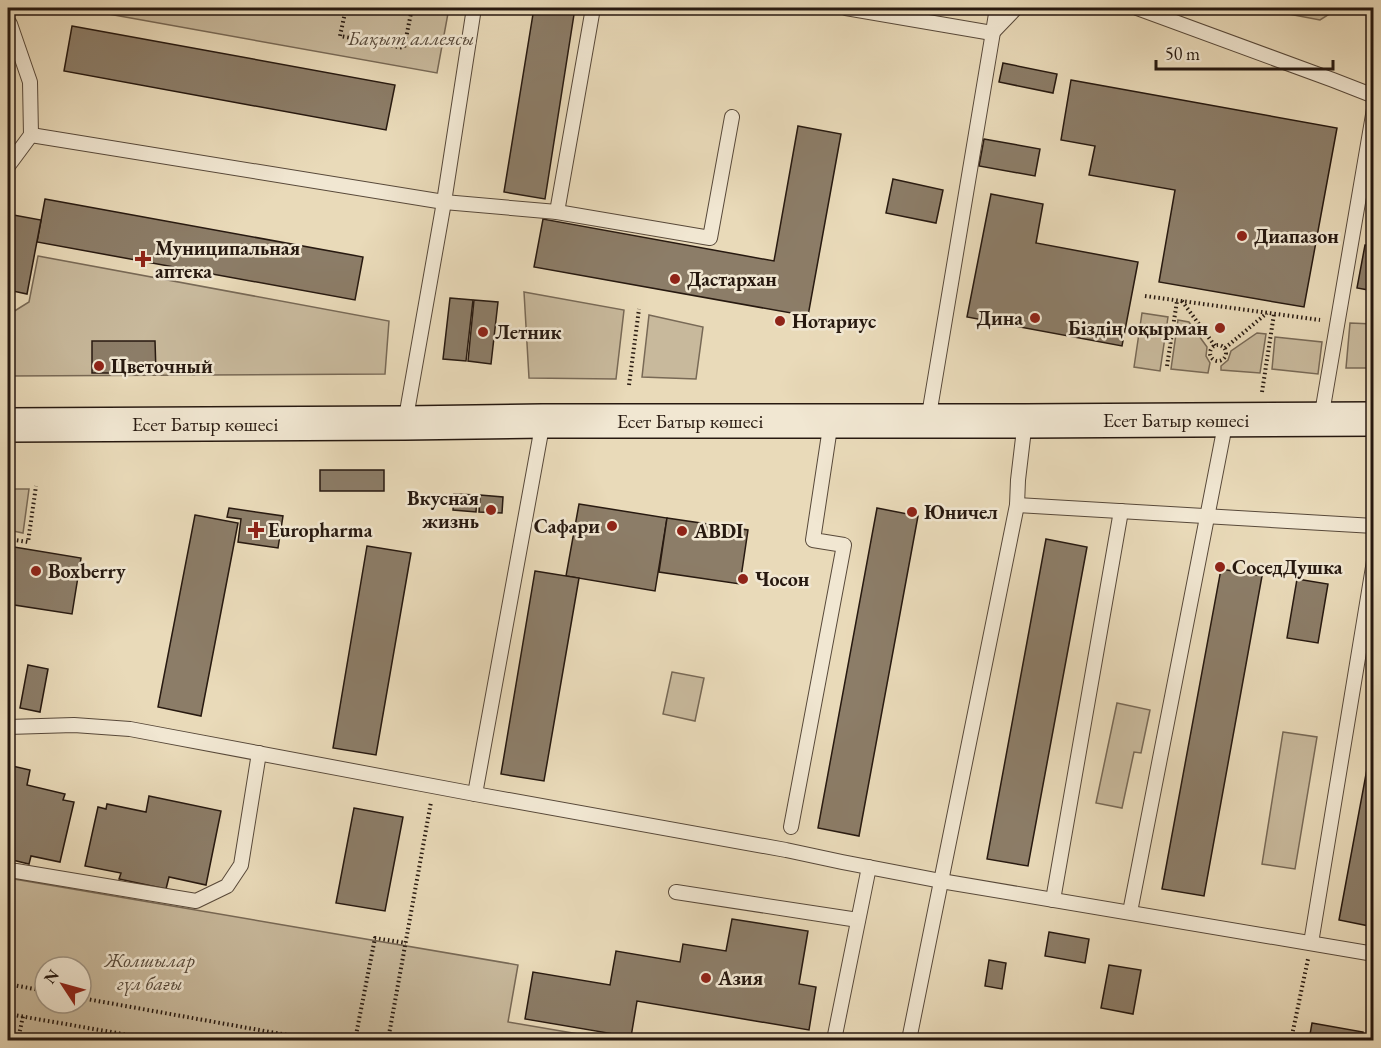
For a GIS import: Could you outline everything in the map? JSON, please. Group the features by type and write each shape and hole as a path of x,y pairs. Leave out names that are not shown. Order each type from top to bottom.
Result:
{"street":[{"name":"Есет Батыр көшесі","path":"8,425 1374,419"}],"lane":[{"path":"405,423 444,202 474,8"},
{"path":"557,212 593,8"},
{"path":"846,8 992,33"},
{"path":"928,421 997,8"},
{"path":"992,33 1016,8"},
{"path":"1137,8 1374,96"},
{"path":"8,166 31,135 30,82 10,24"},
{"path":"1321,419 1337,322 1369,158 1374,109"},
{"path":"31,135 444,202 557,212 710,238 732,117"},
{"path":"1130,912 1226,419"},
{"path":"475,794 543,421"},
{"path":"791,827 844,545 813,540 831,421"},
{"path":"909,1041 1017,505 1025,421"},
{"path":"1017,505 1374,526"},
{"path":"1053,900 1121,511"},
{"path":"1311,943 1374,561"},
{"path":"8,727 74,725 130,729 786,850 941,881 1374,954"},
{"path":"16,871 196,901 226,886 242,865 259,753"},
{"path":"834,1041 869,867"},
{"path":"676,892 858,920"}],"path":[{"path":"346,8 340,36 405,48 412,8"},
{"path":"1145,297 1337,322"},
{"path":"1167,366 1176,301"},
{"path":"1182,301 1215,346"},
{"path":"628,385 639,309"},
{"path":"1225,348 1267,313"},
{"path":"1262,396 1274,314"},
{"path":"1220,345 1225,348 1224,358 1217,363 1210,354 1211,350 1220,345"},
{"path":"8,539 28,542 36,486"},
{"path":"388,1041 434,786"},
{"path":"356,1041 375,938 406,943"},
{"path":"1291,1041 1311,943"},
{"path":"8,984 33,989"},
{"path":"93,1000 315,1041"},
{"path":"8,1014 157,1041"},
{"path":"18,1041 23,1016"},
{"path":"115,1041 117,1033"}],"green space":[{"name":"Бақыт аллеясы","path":"75,8 449,8 437,73"},
{"path":"1257,8 1339,8 1320,20"},
{"path":"38,256 389,321 385,374 8,376 8,315 29,302"},
{"path":"524,292 624,310 616,379 529,378"},
{"path":"1142,313 1168,317 1160,371 1134,367"},
{"path":"649,315 703,327 696,379 642,377"},
{"path":"1178,320 1189,322 1207,347 1206,356 1210,363 1208,373 1171,369"},
{"path":"1350,323 1373,324 1373,368 1346,368"},
{"path":"1257,333 1266,334 1260,373 1221,370 1221,366 1228,360 1231,351"},
{"path":"1275,337 1322,342 1318,374 1272,369"},
{"path":"8,489 29,489 23,533 8,530"},
{"path":"672,672 704,678 695,721 663,714"},
{"path":"1117,703 1150,710 1141,753 1134,752 1122,808 1096,803"},
{"path":"1283,732 1317,737 1295,869 1262,864"},
{"name":"Жолшылар гүл бағы","path":"8,878 518,965 508,1022 614,1040 8,1040"}],"building":[{"path":"534,8 575,8 545,199 504,192"},
{"path":"72,26 395,85 386,130 64,71"},
{"path":"1003,63 1057,74 1053,93 999,82"},
{"name":"Диапазон","path":"1071,80 1337,128 1304,307 1159,282 1175,190 1089,175 1095,146 1061,140"},
{"path":"798,126 841,134 808,316 534,267 543,219 774,261"},
{"path":"984,139 1040,149 1035,176 979,166"},
{"path":"893,179 943,190 936,223 886,213"},
{"path":"991,194 1043,204 1036,243 1138,262 1122,346 967,317"},
{"path":"45,199 363,257 355,300 37,242"},
{"path":"8,214 41,220 27,294 8,290"},
{"path":"1365,245 1374,246 1374,291 1357,288"},
{"name":"Летник","path":"450,298 473,300 466,361 443,359"},
{"name":"Летник","path":"474,300 498,302 491,364 468,361"},
{"path":"92,341 155,341 156,373 92,373"},
{"path":"320,470 384,470 384,491 320,491"},
{"path":"454,494 477,495 476,512 453,510"},
{"path":"480,495 503,497 502,513 479,512"},
{"path":"579,504 667,518 655,591 566,576"},
{"path":"229,508 283,516 278,548 238,542 241,519 227,517"},
{"path":"877,508 918,516 859,836 818,828"},
{"path":"195,515 238,523 201,716 158,707"},
{"path":"667,518 748,530 740,584 659,572"},
{"path":"1046,539 1087,547 1028,866 987,859"},
{"path":"8,546 81,558 72,614 8,604"},
{"path":"367,546 411,553 376,755 333,748"},
{"path":"1221,569 1262,576 1204,896 1162,889"},
{"path":"535,571 579,578 544,781 501,774"},
{"path":"1297,579 1328,584 1318,643 1287,638"},
{"path":"28,665 48,669 40,712 20,708"},
{"path":"1374,731 1374,927 1339,920"},
{"path":"8,765 30,770 27,785 65,794 63,800 74,802 60,862 31,856 29,864 8,859"},
{"path":"149,796 221,811 206,885 169,877 166,889 119,879 121,873 85,866 98,807 106,809 107,804 146,812"},
{"path":"354,808 403,817 385,911 336,903"},
{"name":"Азия","path":"732,919 808,931 799,984 816,987 809,1030 637,1001 631,1037 525,1019 533,972 610,985 616,951 680,962 683,944 726,951"},
{"path":"1049,932 1089,939 1085,963 1045,956"},
{"path":"989,960 1006,963 1002,989 985,986"},
{"path":"1109,965 1141,970 1133,1014 1101,1008"},
{"path":"1312,1023 1363,1032 1361,1040 1309,1040"}],"place":[{"name":"Диапазон","path":"1242,236"},
{"name":"Муниципальная аптека","path":"143,259"},
{"name":"Дастархан","path":"675,279"},
{"name":"Дина","path":"1035,318"},
{"name":"Нотариус","path":"780,321"},
{"name":"Біздің оқырман","path":"1220,328"},
{"name":"Летник","path":"483,332"},
{"name":"Цветочный","path":"99,366"},
{"name":"Вкусная жизнь","path":"491,510"},
{"name":"Юничел","path":"912,512"},
{"name":"Сафари","path":"612,526"},
{"name":"Europharma","path":"256,530"},
{"name":"ABDI","path":"682,531"},
{"name":"СоседДушка","path":"1220,567"},
{"name":"Boxberry","path":"36,571"},
{"name":"Чосон","path":"743,579"},
{"name":"Азия","path":"706,978"}]}
